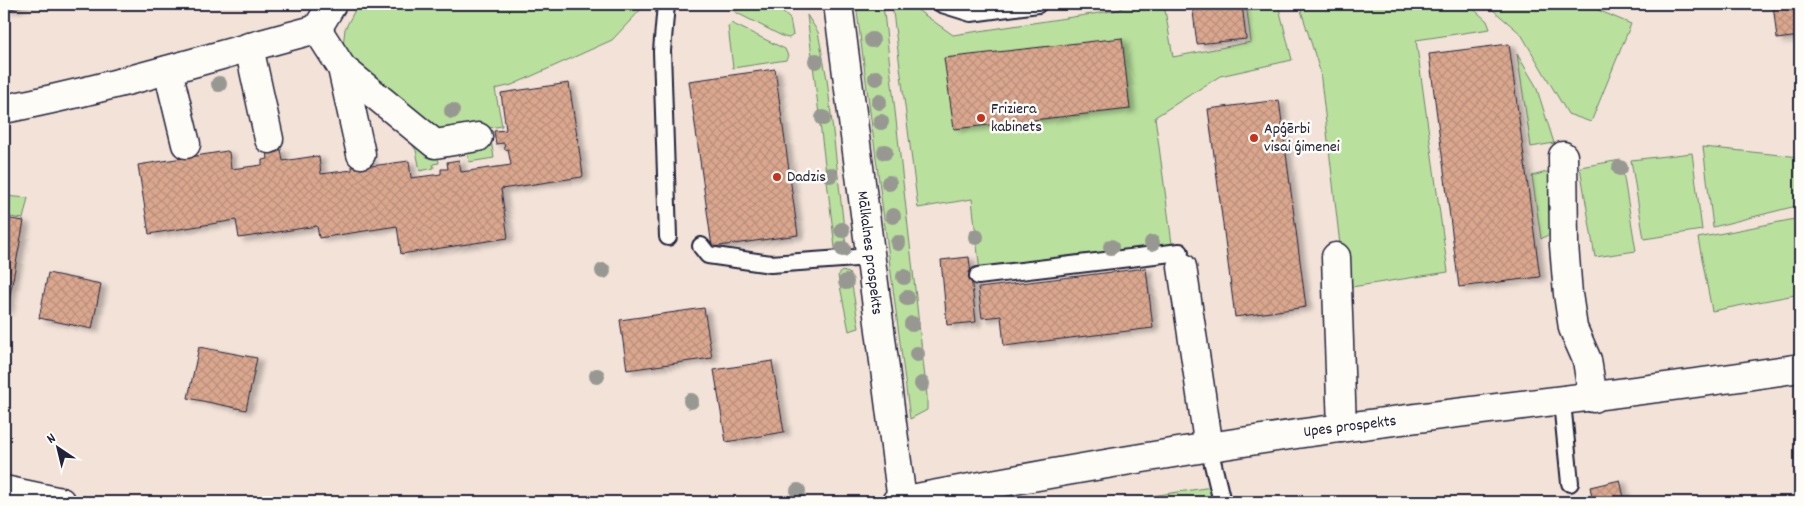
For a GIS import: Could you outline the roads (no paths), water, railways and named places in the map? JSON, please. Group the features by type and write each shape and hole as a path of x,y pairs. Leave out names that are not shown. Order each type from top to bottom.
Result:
{"main road":[{"path":"4,108 62,97 317,29 332,4"},
{"name":"Mālkalnes prospekts","path":"838,4 900,502"},
{"path":"317,29 342,68 435,144 478,137"},
{"path":"249,47 269,139"},
{"path":"342,68 361,154"},
{"path":"168,70 186,144"},
{"path":"1563,156 1564,245 1568,294 1573,328 1587,360 1593,398"},
{"path":"1336,257 1342,428"},
{"path":"1181,259 1209,448"},
{"name":"Upes prospekts","path":"900,502 1209,448 1342,428 1593,398 1800,368"},
{"path":"4,490 61,502"}],"lane":[{"path":"666,4 662,51 668,237"},
{"path":"942,4 971,12 1038,4"},
{"path":"701,246 708,255 771,264 870,257"},
{"path":"978,276 1181,259"},
{"path":"1562,402 1570,483"},
{"path":"1209,448 1222,502"}],"place":[{"name":"Friziera kabinets","path":"981,118"},
{"name":"Apģērbi visai ģimenei","path":"1254,138"},
{"name":"Dadzis","path":"777,177"}]}
